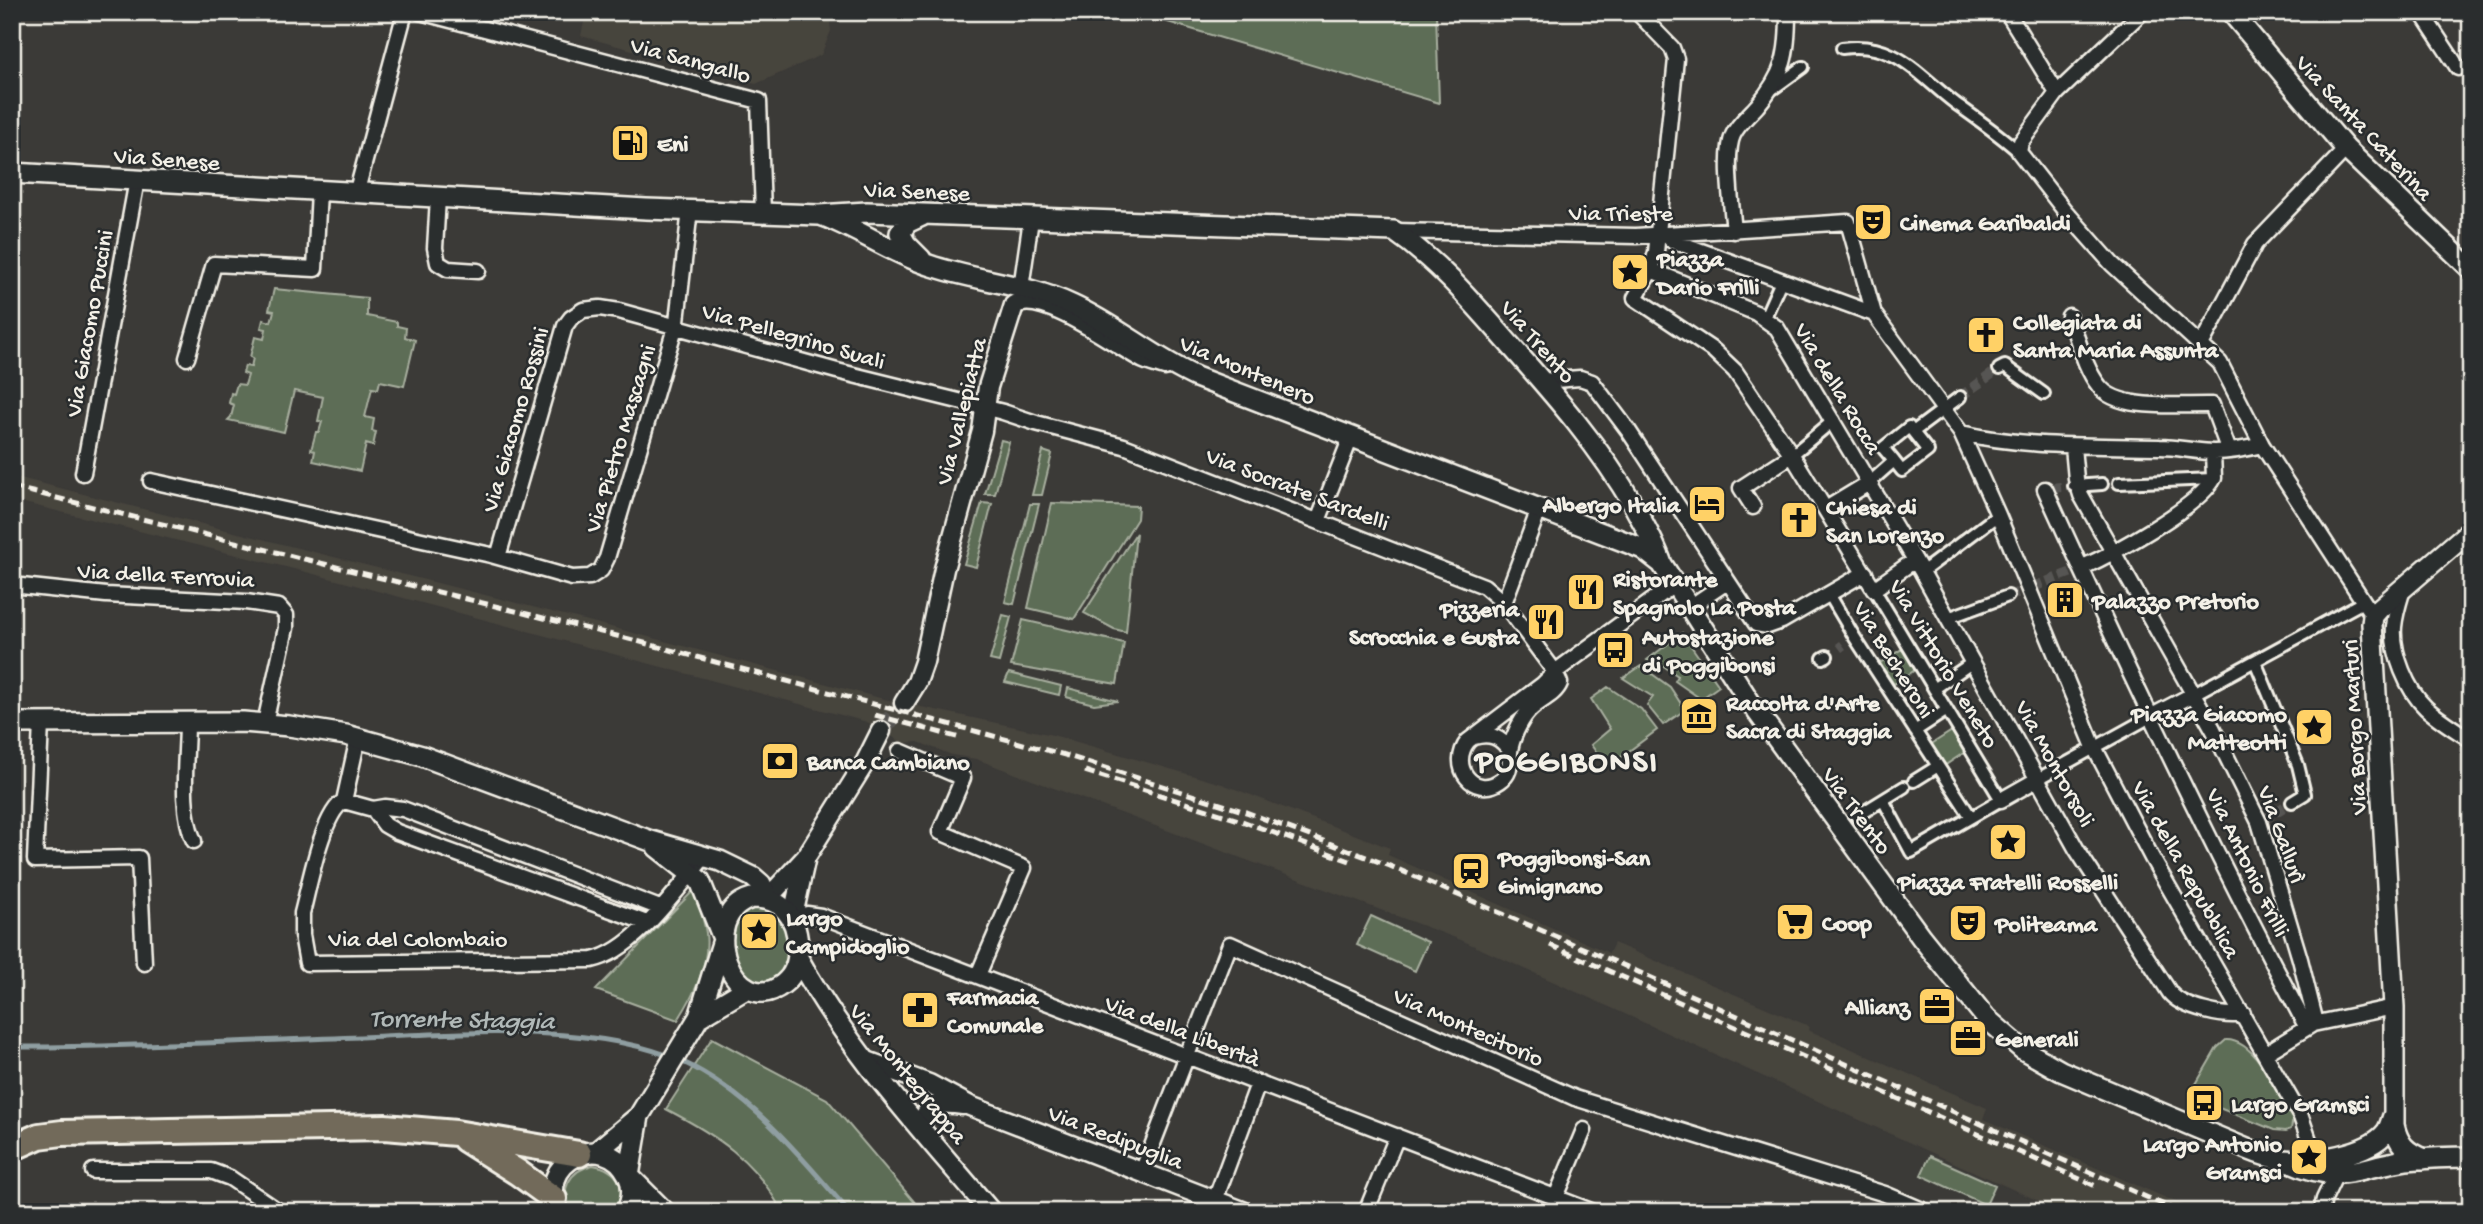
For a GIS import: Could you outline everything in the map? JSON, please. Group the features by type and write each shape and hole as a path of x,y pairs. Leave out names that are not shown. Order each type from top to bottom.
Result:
{"highway":[{"path":"12,1148 39,1136 85,1132 365,1127 456,1133 588,1153"},
{"path":"456,1133 517,1172 555,1207"}],"main road":[{"name":"Via Santa Caterina","path":"2231,12 2346,149 2471,269"},
{"name":"Via Senese","path":"12,173 356,194 691,210 819,215 867,212 1031,219 1073,218 1394,231"},
{"name":"Via Montenero","path":"819,215 927,265 1021,288 1075,306 1179,369 1643,549 1662,564"},
{"path":"923,215 907,223 900,233 906,244 927,265"},
{"name":"Via Trento","path":"1394,231 1456,284 1601,452 1653,540 1662,564 1742,691 1875,875 1964,992 1996,1028 2029,1053 2071,1076 2247,1149 2296,1160 2311,1171 2336,1174"},
{"path":"1613,537 1631,532 1640,517"},
{"path":"2368,609 2403,589 2471,530"},
{"name":"Via Borgo Marturi","path":"2368,609 2374,668 2394,1007 2393,1115"},
{"path":"12,723 265,723 358,738 410,751 648,840 705,856 753,877 761,884 768,898"},
{"path":"626,1212 631,1200 629,1177 639,1116 699,1017 722,940 727,919 737,904 752,898 768,898 781,905 792,920 797,937 798,958 793,973 783,984 762,992 746,989 734,975 722,940 703,885 691,872 648,840"},
{"name":"Via Montegrappa","path":"798,958 827,1008 867,1061 991,1212"},
{"path":"699,1017 746,989"},
{"path":"2296,1160 2342,1155 2367,1145 2388,1129 2393,1115"},
{"path":"2393,1115 2396,1136 2402,1146 2424,1159"},
{"path":"555,1207 556,1177 569,1159 588,1153 639,1116"},
{"path":"588,1153 617,1160 629,1177 665,1212"},
{"path":"2336,1174 2424,1159 2471,1157"}],"street":[{"path":"356,194 405,12"},
{"name":"Via Sangallo","path":"421,12 760,101 763,213"},
{"path":"1637,12 1672,48 1676,59 1664,238 1656,252 1651,270"},
{"path":"1734,231 1729,164 1731,141 1736,130 1778,78 1787,50 1788,12"},
{"path":"2007,12 2057,93"},
{"path":"2020,152 2021,142 2057,93 2142,12"},
{"path":"2421,12 2458,68"},
{"path":"1842,48 1868,48 1907,62 2020,152 2065,211 2112,264 2222,367 2262,445 2368,609 2255,662 2152,716 1911,852 1883,800"},
{"path":"1759,103 1803,67"},
{"path":"2200,345 2255,244 2346,149"},
{"name":"Via Giacomo Puccini","path":"83,473 137,180"},
{"path":"187,358 214,264 315,269 319,191"},
{"path":"438,198 435,237 438,263 448,269 478,271"},
{"name":"Via Pietro Mascagni","path":"498,557 572,578 590,577 601,570 607,558 676,326 691,210"},
{"path":"1021,288 1031,219"},
{"name":"Via Trieste","path":"1394,231 1664,238 1848,222"},
{"name":"Via della Repubblica","path":"1848,222 1874,314 1961,433 2029,588 2094,747 2152,858 2266,1053 2306,1129 2309,1146 2296,1160"},
{"path":"1664,238 1874,314"},
{"name":"Via Vittorio Veneto","path":"1651,270 1635,298 1729,364 1826,509 2001,800"},
{"name":"Via della Rocca","path":"1651,270 1765,317 1780,332 1869,483"},
{"path":"1765,317 1782,279"},
{"name":"Via Vallepiatta","path":"904,703 924,662 944,569 979,442 988,387 1012,310 1020,302 1037,304 1069,315 1143,358 1179,369"},
{"name":"Via Pellegrino Suali","path":"591,308 619,311 816,366 985,408"},
{"name":"Via Giacomo Rossini","path":"498,557 565,326 575,315 591,308"},
{"path":"2070,316 2092,375 2107,394 2127,402 2213,405 2229,451"},
{"path":"1999,369 2005,366 2045,394"},
{"path":"1542,381 1580,378 1589,379 1595,385 1628,430 1754,622 1764,626 1775,625 1865,573"},
{"path":"1913,432 1960,397"},
{"name":"Via Socrate Sardelli","path":"985,408 1134,449 1472,580 1492,591 1504,603 1555,672"},
{"path":"1753,507 1741,488 1792,456 1834,420"},
{"path":"1909,427 1928,451 1902,471 1894,461 1883,448 1909,427"},
{"path":"1961,433 2011,442 2073,447 2158,447 2213,452 2262,445"},
{"path":"1318,521 1351,437"},
{"name":"Via Gallurì","path":"2073,447 2075,486 2194,694 2261,821 2296,946 2311,1025"},
{"path":"2079,569 2115,553 2191,502 2213,480 2213,452"},
{"path":"1826,509 1869,483 1894,461"},
{"path":"2119,484 2213,480"},
{"path":"151,481 498,557"},
{"name":"Via Montorsoli","path":"1869,483 1919,566 2084,861 2173,997 2180,1002 2219,1013 2243,1014"},
{"path":"2075,486 2102,484"},
{"name":"Via Antonio Frilli","path":"2048,488 2079,569 2253,923 2311,1025"},
{"path":"1504,603 1539,509"},
{"path":"1874,589 1919,566 1998,515"},
{"path":"1690,607 1727,582"},
{"path":"1555,672 1560,681 1559,687 1527,713 1510,751 1510,768 1506,775 1493,784 1477,784 1464,775 1459,761 1463,747 1474,737 1555,672 1675,584"},
{"name":"Via della Ferrovia","path":"12,585 106,595 246,602 279,607 286,615 286,628 265,723"},
{"path":"2403,589 2397,608 2394,634 2406,677 2424,706 2471,740"},
{"name":"Via Becheroni","path":"1829,594 1971,817"},
{"path":"1948,618 2008,596"},
{"path":"1843,645 1855,638"},
{"path":"1934,689 1973,662"},
{"path":"2255,662 2298,765 2305,794 2292,802"},
{"path":"1915,731 1947,710"},
{"path":"187,722 186,807 194,841"},
{"path":"41,723 34,860 139,858 144,963"},
{"path":"768,898 806,858 866,761 881,731"},
{"path":"1474,737 1491,735 1499,738 1510,751"},
{"name":"Via del Colombaio","path":"358,738 344,801 336,806 327,821 302,913 302,935 307,963 582,961 600,958 614,951 647,923 705,856"},
{"path":"900,751 964,778 940,832 1024,868 978,975"},
{"path":"1914,780 1938,766"},
{"path":"1857,816 1904,787"},
{"path":"344,801 373,809 403,809 660,908"},
{"path":"373,809 385,824 397,832 647,923"},
{"path":"792,920 806,858"},
{"name":"Via della Libertà","path":"792,920 807,914 821,916 1594,1212"},
{"name":"Via Montecitorio","path":"1142,1172 1230,944 1575,1098 1885,1194 1918,1210"},
{"path":"2266,1053 2311,1025 2394,1007"},
{"name":"Via Redipuglia","path":"867,1061 921,1080 970,1106 1245,1212"},
{"path":"1215,1200 1258,1084"},
{"name":"Via Redipuglia","path":"921,1129 926,1115 937,1104 970,1106"},
{"path":"1556,1197 1584,1130"},
{"path":"1366,1212 1396,1136"},
{"path":"93,1171 211,1171 230,1178 280,1212"},
{"path":"2321,1212 2336,1174"}],"shaded area":[{"path":"586,12 829,12 831,31 821,55 756,84 581,36"},
{"path":"12,476 592,622 884,699 1053,735 1222,784 1390,848 1388,855 1609,953 1614,943 1809,1026 1808,1030 1987,1108 1983,1119 2199,1212 2063,1212 1461,940 976,759 952,755 918,742 903,743 867,722 310,573 12,500"}],"green space":[{"path":"1134,12 1436,12 1439,103"},
{"path":"274,289 367,298 367,316 397,322 397,326 406,328 405,337 415,340 404,386 380,381 378,389 372,388 365,417 374,419 372,431 376,432 373,446 366,444 360,471 313,461 315,451 311,450 322,422 318,421 323,397 294,391 284,432 228,420 234,405 229,403 231,393 234,394 237,384 245,385 248,375 243,373 245,366 251,367 253,358 250,357 255,337 264,339 266,329 261,328 263,320 271,322 274,311 269,310"},
{"path":"1001,440 1009,442 995,494 985,494"},
{"path":"1043,451 1052,454 1042,495 1032,495"},
{"path":"982,503 992,504 976,567 964,564"},
{"path":"1052,503 1138,506 1137,519 1074,619 1028,608"},
{"path":"1030,504 1039,504 1014,604 1005,602"},
{"path":"1136,533 1126,632 1114,629 1084,613"},
{"path":"1003,615 1011,617 999,662 990,660"},
{"path":"1023,620 1124,643 1117,684 1011,666"},
{"path":"1682,633 1719,686 1701,699 1675,681 1678,676 1662,665 1658,669 1647,660"},
{"path":"1902,649 1915,670 1894,684 1880,663"},
{"path":"1641,666 1670,687 1685,710 1663,725 1647,705 1653,697 1623,678"},
{"path":"1009,673 1061,686 1059,695 1005,682"},
{"path":"1608,687 1641,709 1657,730 1613,763 1606,765 1591,745 1610,729 1591,699"},
{"path":"1068,688 1118,701 1094,704 1066,697"},
{"path":"1952,731 1965,752 1944,766 1930,745"},
{"path":"694,890 706,933 706,956 695,990 678,1020 596,990"},
{"path":"758,906 777,916 784,929 787,945 786,961 779,974 760,984 746,979 739,971 732,945 734,927 741,910"},
{"path":"1371,916 1428,942 1415,971 1357,945"},
{"path":"712,1038 827,1099 923,1212 782,1212 772,1194 747,1163 718,1139 666,1109"},
{"path":"2226,1040 2237,1042 2247,1049 2266,1070 2293,1119 2291,1129 2274,1130 2189,1096 2217,1048"},
{"path":"1930,1156 1995,1185 1986,1205 1921,1175"},
{"path":"593,1165 609,1171 619,1181 621,1196 616,1212 572,1212 568,1204 568,1182 578,1172"}],"waterway":[{"name":"Torrente Staggia","path":"12,1047 481,1033 567,1035 608,1040 647,1049 681,1061 729,1090 773,1127 849,1212"}],"tunnel":[{"path":"1960,397 1999,369"},
{"path":"2051,488 2072,486"},
{"path":"2033,587 2077,570"},
{"path":"2008,596 2025,590"},
{"path":"1839,648 1843,645"},
{"path":"881,731 904,703"},
{"path":"2263,820 2292,802"}],"railway":[{"path":"12,487 629,639 1065,755 1246,812 1390,866 1618,963 2180,1212"},
{"path":"875,715 960,738"},
{"path":"1085,771 1242,821 1350,861"},
{"path":"1550,945 2098,1187"}],"place":[{"name":"Eni","path":"630,143"},
{"name":"Cinema Garibaldi","path":"1873,222"},
{"name":"Piazza Dario Frilli","path":"1630,272"},
{"name":"Collegiata di Santa Maria Assunta","path":"1986,335"},
{"name":"Albergo Italia","path":"1707,504"},
{"name":"Chiesa di San Lorenzo","path":"1799,520"},
{"name":"Ristorante Spagnolo La Posta","path":"1586,592"},
{"name":"Palazzo Pretorio","path":"2065,600"},
{"name":"Pizzeria Scrocchia e Gusta","path":"1546,622"},
{"name":"Autostazione di Poggibonsi","path":"1615,650"},
{"name":"Raccolta d'Arte Sacra di Staggia","path":"1699,716"},
{"name":"Piazza Giacomo Matteotti","path":"2314,727"},
{"name":"Banca Cambiano","path":"780,761"},
{"name":"Piazza Fratelli Rosselli","path":"2008,842"},
{"name":"Poggibonsi-San Gimignano","path":"1471,871"},
{"name":"Coop","path":"1795,922"},
{"name":"Politeama","path":"1968,923"},
{"name":"Largo Campidoglio","path":"759,931"},
{"name":"Allianz","path":"1937,1006"},
{"name":"Farmacia Comunale","path":"920,1010"},
{"name":"Generali","path":"1968,1038"},
{"name":"Largo Gramsci","path":"2204,1103"},
{"name":"Largo Antonio Gramsci","path":"2309,1157"}],"district":[{"name":"POGGIBONSI","path":"1567,759"}]}
